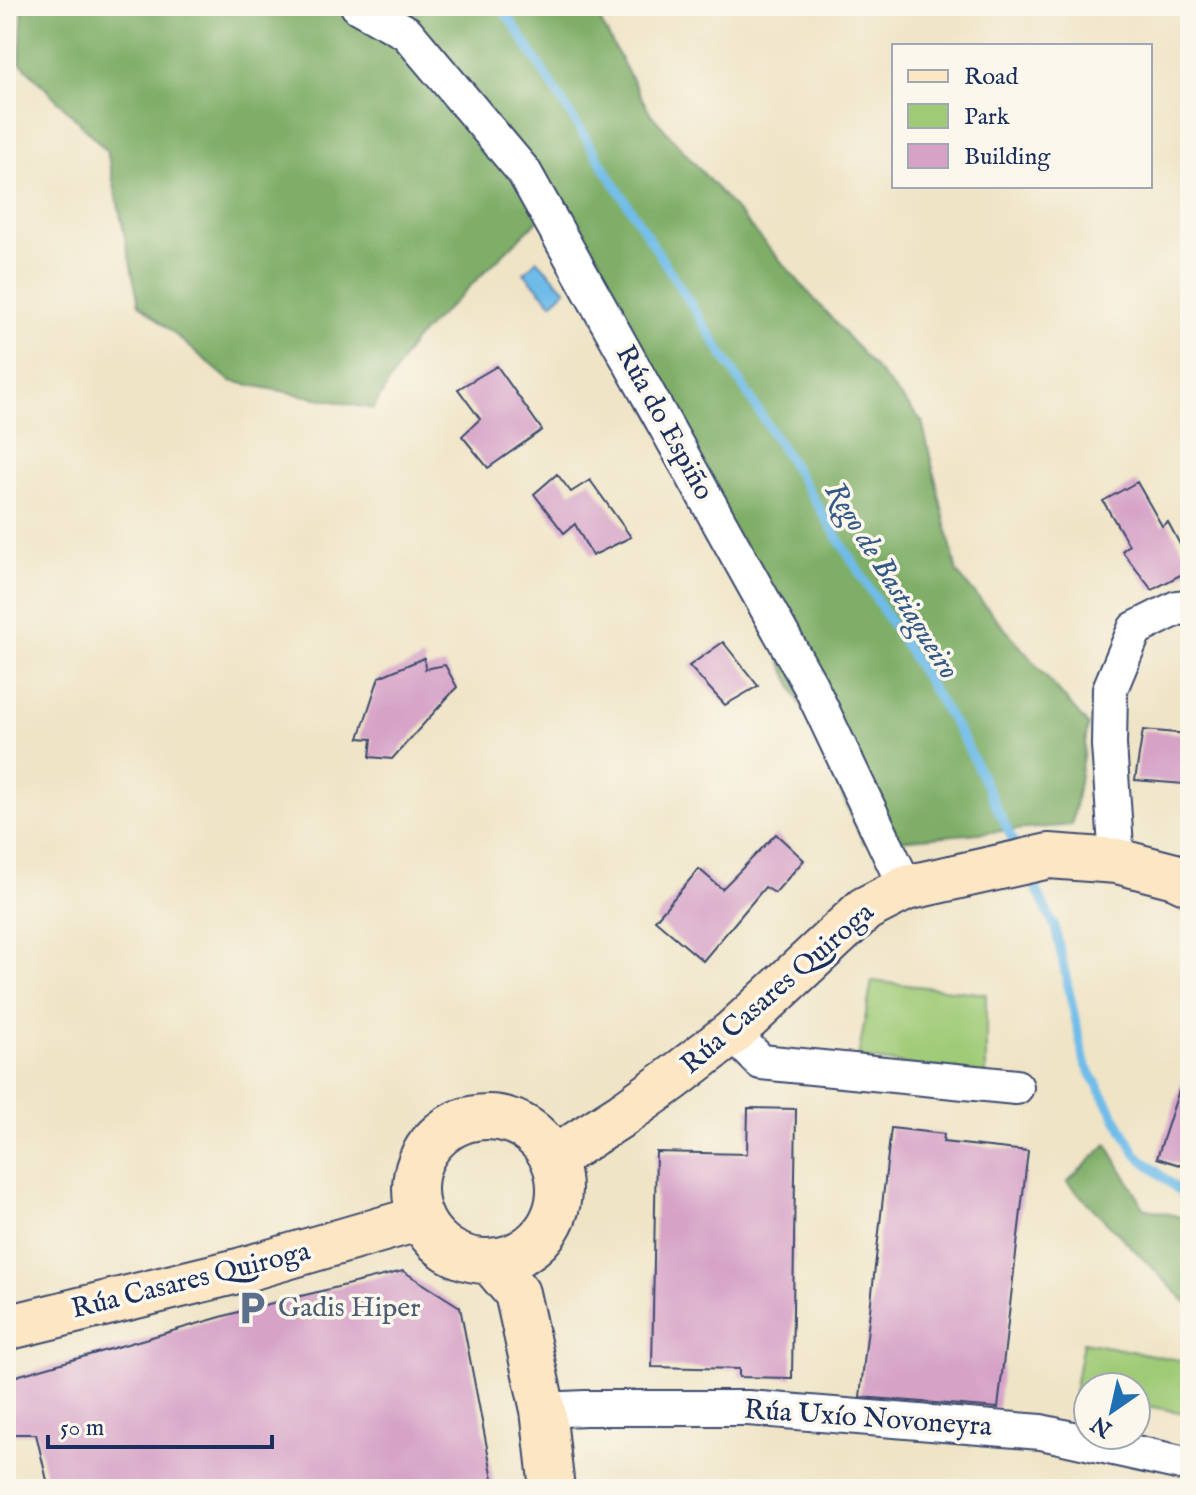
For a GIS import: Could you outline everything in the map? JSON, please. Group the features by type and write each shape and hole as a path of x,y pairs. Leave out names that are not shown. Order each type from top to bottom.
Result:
{"street":[{"name":"Rúa do Espiño","path":"358,6 407,33 524,172 810,685 906,888"},
{"path":"1117,861 1109,745 1110,689 1135,629 1177,608 1190,607"},
{"name":"Rúa Casares Quiroga","path":"553,1159 623,1114 732,1033 865,909 906,888 1049,856 1117,861 1190,883"},
{"path":"732,1033 761,1062 1016,1087"},
{"path":"479,1117 501,1118 522,1126 540,1140 553,1159 559,1183 557,1208 546,1231 512,1268 469,1259 449,1251 432,1237 421,1218 414,1196 416,1174 424,1153 438,1135 457,1123 479,1117"},
{"name":"Rúa Casares Quiroga","path":"6,1328 242,1270 421,1218"},
{"path":"512,1268 543,1410 552,1489"},
{"name":"Rúa Uxío Novoneyra","path":"543,1410 748,1408 1041,1432 1190,1465"}],"green space":[{"path":"23,6 592,6 650,113 922,421 957,573 1088,725 1072,825 864,843 741,574 540,218 413,342 373,409 230,381 139,304 107,151 20,62"},
{"path":"872,981 986,994 986,1075 858,1058"},
{"path":"1107,1144 1144,1208 1190,1219 1190,1306 1067,1182"},
{"path":"1083,1342 1190,1362 1190,1414 1152,1407 1152,1371 1078,1371"}],"water":[{"path":"537,260 566,290 552,303 524,273"}],"building":[{"path":"497,366 542,430 488,468 462,436 480,419 458,389"},
{"path":"557,474 571,492 590,480 631,537 592,556 575,524 564,533 534,494"},
{"path":"1137,482 1162,526 1168,522 1190,563 1190,570 1152,590 1122,551 1129,545 1103,501"},
{"path":"723,642 758,686 725,705 689,666"},
{"path":"424,658 425,669 445,665 457,687 392,759 370,757 372,739 359,738 379,677"},
{"path":"1143,730 1188,734 1184,784 1135,780"},
{"path":"776,834 804,860 775,893 765,887 703,961 655,920 699,869 722,889"},
{"path":"1185,1072 1190,1073 1190,1168 1157,1158"},
{"path":"748,1108 796,1109 792,1378 739,1377 739,1369 652,1367 656,1152 747,1154"},
{"path":"891,1128 944,1134 943,1142 1028,1151 998,1408 860,1397"},
{"path":"403,1271 460,1307 495,1489 49,1489 36,1434 6,1434 6,1379 252,1308"}],"waterway":[{"name":"Rego de Bastiagueiro","path":"499,6 763,418 964,740 1018,851"},
{"name":"Rego de Bastiagueiro","path":"1028,872 1055,927 1085,1063 1136,1154 1190,1200"}],"place":[{"name":"Gadis Hiper","path":"252,1308"}]}
